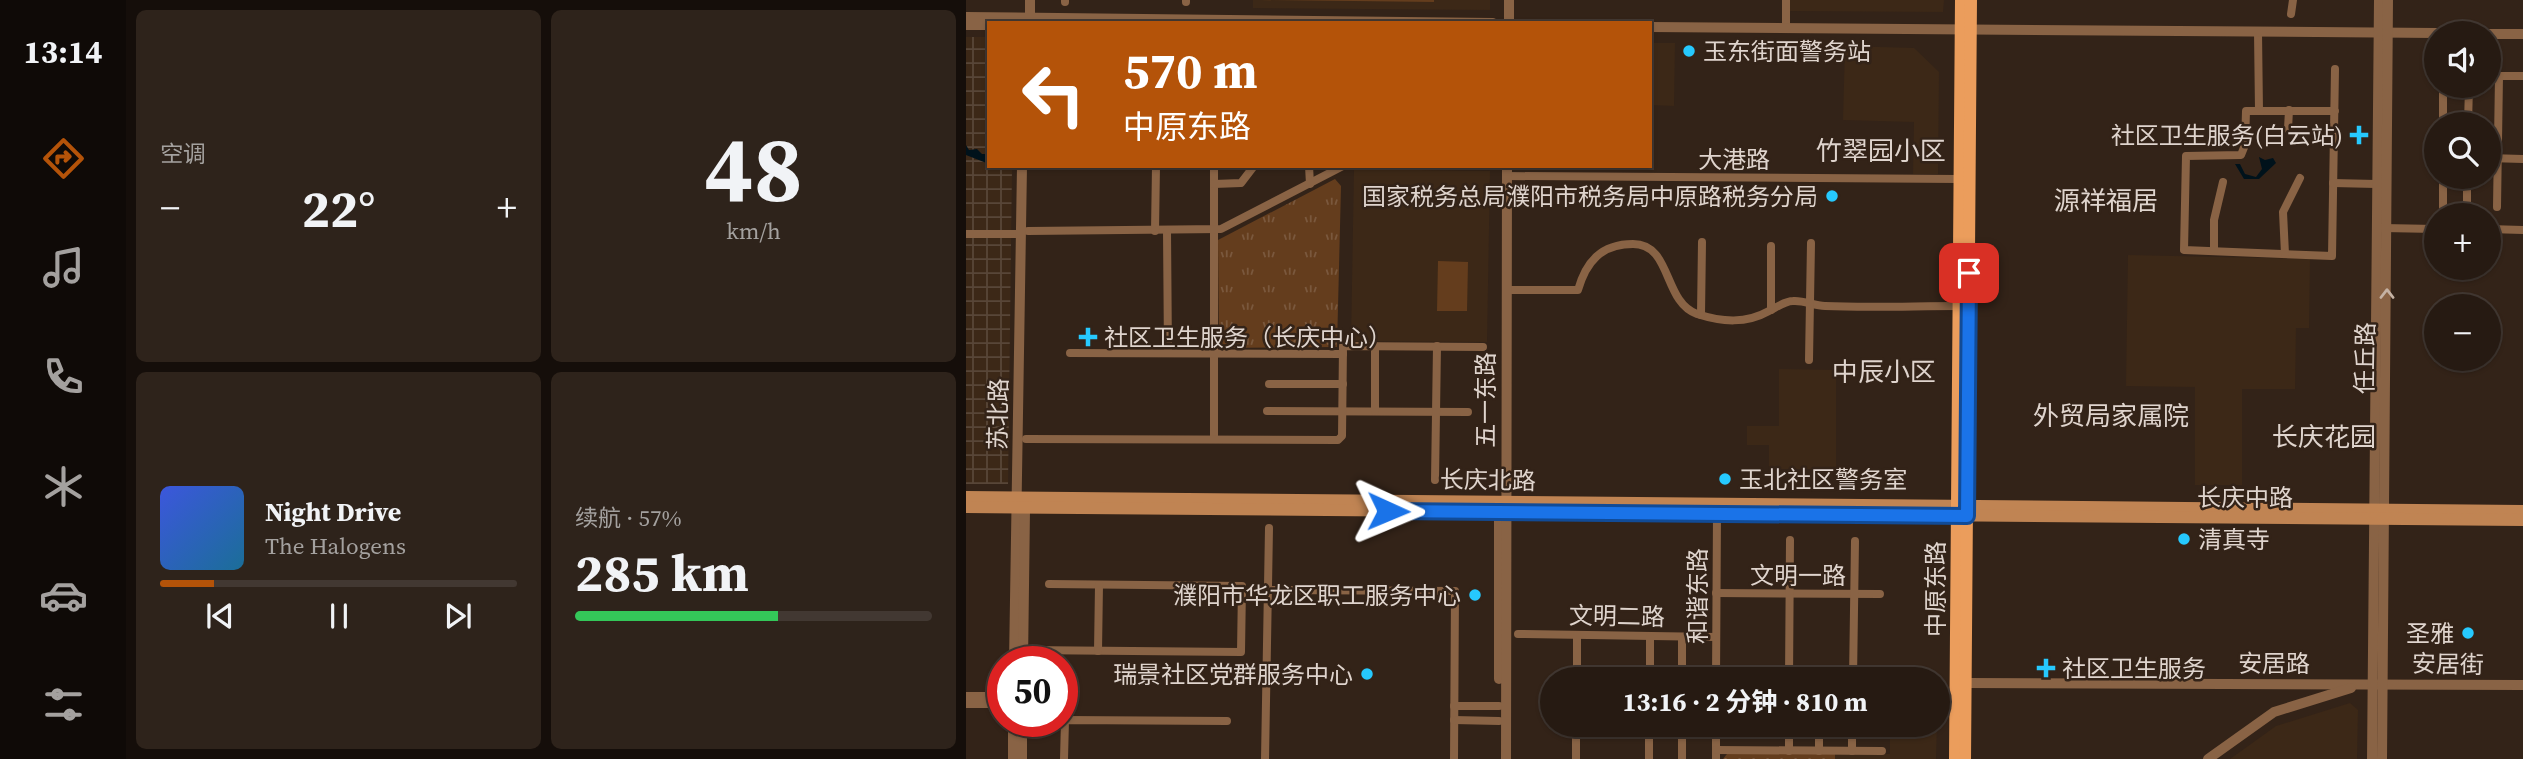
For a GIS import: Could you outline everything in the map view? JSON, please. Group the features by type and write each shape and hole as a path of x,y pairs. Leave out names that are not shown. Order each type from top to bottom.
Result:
{"main road":[{"name":"中原东路","path":"1961,0 1966,30 1961,681 1965,759"},
{"name":"中原东路","path":"1962,510 1958,306 1959,179 1966,30 1971,0"},
{"name":"长庆北路","path":"966,497 1021,502 1962,510"},
{"name":"长庆北路","path":"966,507 1021,502"},
{"name":"长庆北路","path":"1503,507 1717,514 1962,510"},
{"name":"长庆中路","path":"1962,510 2380,514 2523,520"},
{"name":"长庆中路","path":"2380,514 2523,510"},
{"name":"中原东路","path":"1955,759 1961,681"}],"street":[{"path":"1024,0 1027,20"},
{"path":"1027,20 1030,0"},
{"path":"1502,0 1502,21"},
{"path":"1509,0 1509,21"},
{"path":"1786,0 1786,28"},
{"path":"2291,14 2292,0"},
{"name":"任丘路","path":"2379,0 2383,33 2378,684 2382,759"},
{"name":"任丘路","path":"2381,228 2376,184 2383,33 2388,0"},
{"path":"966,17 1182,21"},
{"path":"966,25 987,25"},
{"path":"1652,27 2424,33"},
{"path":"2258,32 2259,111"},
{"path":"2501,34 2523,34"},
{"path":"2335,69 2335,111 2332,256 2183,250 2186,156 2241,155 2245,145 2246,111 2335,111"},
{"path":"2501,76 2523,76"},
{"path":"2288,110 2288,129"},
{"path":"2501,159 2523,159"},
{"name":"苏北路","path":"1015,646 1026,439 1022,168"},
{"name":"苏北路","path":"1023,646 1021,502 1028,168"},
{"path":"1155,231 1156,168"},
{"path":"1214,168 1214,439"},
{"path":"1214,184 1241,183 1252,168"},
{"path":"1310,168 1310,184"},
{"path":"966,234 1213,230 1229,226 1339,168"},
{"name":"大港路","path":"1505,170 1959,179"},
{"name":"五一东路","path":"1499,759 1507,290 1505,170"},
{"name":"五一东路","path":"1505,170 1503,507 1506,759"},
{"path":"2285,254 2283,212 2300,178"},
{"path":"2214,251 2214,220 2223,182"},
{"path":"2333,183 2376,184"},
{"path":"2381,228 2424,229"},
{"path":"2501,229 2523,230"},
{"path":"1167,231 1168,353"},
{"path":"1701,315 1702,242"},
{"path":"1809,360 1811,243"},
{"path":"1507,290 1578,290 1583,271 1598,253 1618,245 1643,245 1660,260 1678,301 1686,309 1701,315 1736,321 1794,300 1827,306 1958,306"},
{"path":"1771,310 1772,246"},
{"path":"1026,439 1338,440 1342,436 1343,346 1483,347"},
{"path":"1375,346 1375,411"},
{"path":"1435,480 1437,346"},
{"path":"1070,353 1343,354"},
{"path":"1269,384 1343,384"},
{"path":"1267,411 1468,412"},
{"name":"和谐东路","path":"1716,667 1717,514"},
{"path":"1265,759 1269,528"},
{"path":"1790,540 1790,667"},
{"path":"1853,667 1855,541"},
{"path":"1049,584 1242,586 1241,652 1078,652"},
{"path":"1098,651 1099,585"},
{"path":"1268,590 1455,592 1454,759"},
{"name":"文明一路","path":"1716,593 1880,594"},
{"name":"文明二路","path":"1518,634 1716,637"},
{"path":"1577,635 1577,667"},
{"path":"1650,636 1650,667"},
{"path":"1682,636 1682,667"},
{"path":"1950,680 1961,681"},
{"name":"安居路","path":"1961,681 2378,684"},
{"path":"2208,759 2273,712 2329,693 2378,684"},
{"name":"任丘路","path":"2372,759 2378,684"},
{"name":"安居街","path":"2378,684 2523,685"},
{"path":"966,696 987,696"},
{"path":"966,704 987,704"},
{"path":"1454,706 1499,706"},
{"path":"1064,759 1065,720 1227,721"},
{"path":"1454,720 1499,721"},
{"path":"1013,737 1013,759"},
{"path":"1022,737 1022,759"},
{"path":"1576,737 1576,759"},
{"path":"1649,737 1649,759"},
{"path":"1682,737 1682,759"},
{"path":"1716,737 1716,755 1789,751 1882,751"},
{"path":"1789,737 1789,751"},
{"path":"1819,737 1819,751"},
{"path":"1852,737 1852,751"}],"shaded area":[{"path":"1253,0 1490,0 1490,10 1253,8"},
{"path":"1790,0 1944,0 1943,12 1790,11"},
{"path":"966,37 987,37 987,168 1012,168 1008,484 966,484"},
{"path":"1652,43 1675,43 1674,106 1652,105"},
{"path":"1845,46 1914,48 1939,72 1938,174 1913,174 1914,122 1843,120"},
{"path":"1354,169 1490,171 1487,342 1351,341"},
{"path":"2128,255 2310,259 2309,328 2296,328 2295,389 2242,389 2242,485 2195,485 2195,387 2126,386"},
{"path":"1779,369 1836,370 1836,469 1769,469 1769,445 1747,445 1747,426 1779,426"},
{"path":"2350,703 2358,710 2357,759 2230,759 2276,726"},
{"path":"1890,737 1937,737 1936,759 1835,759 1835,753 1890,754"}],"green space":[{"path":"1260,0 1434,0 1434,2"},
{"path":"1335,179 1341,186 1337,347 1219,348 1218,240"},
{"path":"1438,261 1468,262 1467,311 1437,311"},
{"path":"1835,753 1835,759 1723,759 1727,754"}],"water":[{"path":"966,145 969,150 977,149 982,154 987,154 987,163 966,155"},
{"path":"2259,157 2265,160 2273,158 2276,163 2259,179 2244,179 2235,164 2240,164 2245,174 2256,177 2262,169"}],"place":[{"name":"玉东街面警务站","path":"1689,51"},
{"name":"社区卫生服务(白云站)","path":"2359,135"},
{"name":"国家税务总局濮阳市税务局中原路税务分局","path":"1832,196"},
{"name":"社区卫生服务（长庆中心）","path":"1088,337"},
{"name":"玉北社区警务室","path":"1725,479"},
{"name":"清真寺","path":"2184,539"},
{"name":"濮阳市华龙区职工服务中心","path":"1475,595"},
{"name":"圣雅","path":"2468,633"},
{"name":"社区卫生服务","path":"2046,668"},
{"name":"瑞景社区党群服务中心","path":"1367,674"}],"district":[{"name":"竹翠园小区","path":"1881,151"},
{"name":"源祥福居","path":"2106,201"},
{"name":"中辰小区","path":"1884,372"},
{"name":"外贸局家属院","path":"2111,416"},
{"name":"长庆花园","path":"2324,437"}],"route":[{"path":"1388,511 1967,516 1969,273"}]}
